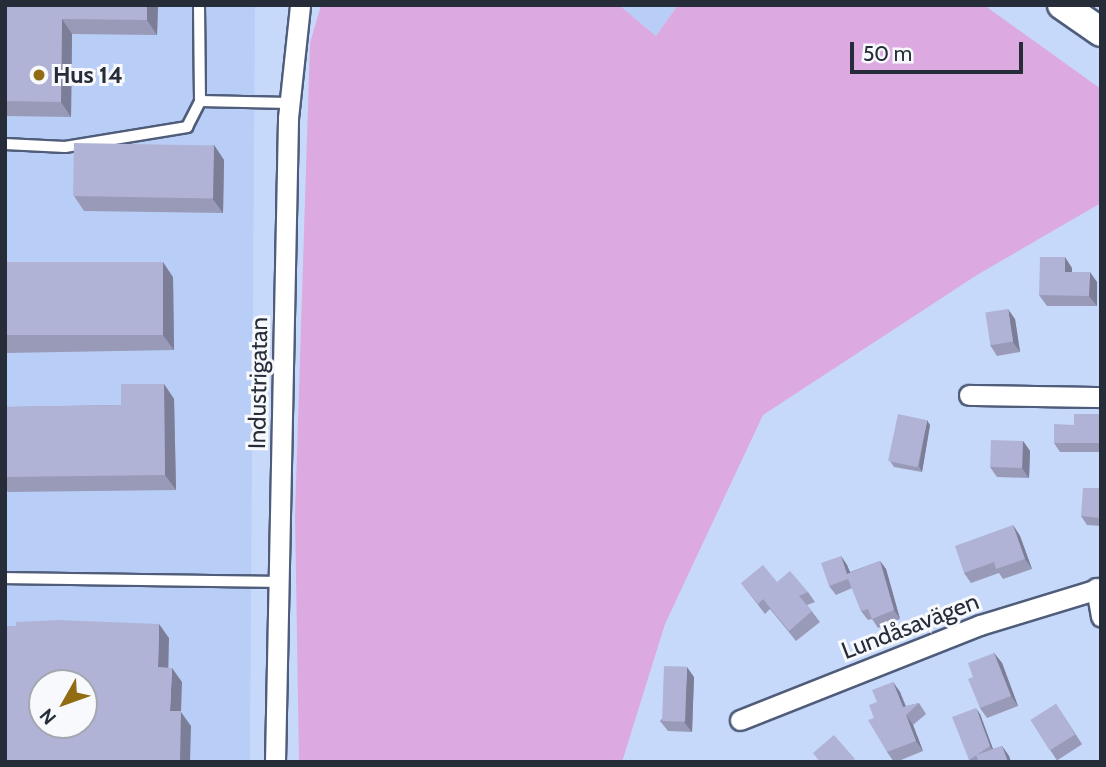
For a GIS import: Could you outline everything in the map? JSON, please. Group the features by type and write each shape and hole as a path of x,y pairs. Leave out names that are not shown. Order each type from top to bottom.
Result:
{"street":[{"name":"Industrigatan","path":"275,762 289,103 299,5"},
{"path":"1062,5 1101,32"},
{"path":"969,395 1101,397"},
{"path":"1098,588 1101,617"},
{"name":"Lundåsavägen","path":"740,720 980,625 1098,588"}],"lane":[{"path":"5,144 65,146 187,127 201,101 199,5"},
{"path":"201,101 289,103"},
{"path":"5,578 278,582"}],"shaded area":[{"path":"5,5 255,5 250,762 5,762"},
{"path":"321,5 619,5 656,36 678,5 984,5 1101,89 1101,203 977,275 763,415 665,624 622,762 299,762 295,515 310,43"},
{"path":"619,5 678,5 656,36"}],"building":[{"name":"Hus 14","path":"5,5 147,5 147,20 62,19 61,102 5,101"},
{"path":"74,143 214,145 213,198 73,196"},
{"path":"1040,257 1065,257 1065,272 1090,272 1089,296 1039,295"},
{"path":"5,262 163,262 163,335 5,335"},
{"path":"1008,309 1013,342 990,345 985,313"},
{"path":"121,384 164,384 165,475 5,477 5,407 121,405"},
{"path":"898,414 927,420 917,467 888,461"},
{"path":"1074,414 1101,414 1101,443 1054,443 1054,424 1074,425"},
{"path":"991,440 1023,441 1022,468 990,467"},
{"path":"1083,488 1101,488 1101,518 1081,516"},
{"path":"1013,525 1025,559 996,569 994,562 964,573 955,546"},
{"path":"841,556 847,574 880,561 894,610 872,619 868,609 861,611 848,579 829,586 821,563"},
{"path":"763,565 777,582 790,571 808,592 799,596 812,611 789,631 763,599 758,604 741,583"},
{"path":"58,620 159,624 158,667 172,668 170,711 181,711 180,762 5,762 5,626 16,626 16,622"},
{"path":"994,653 1011,696 980,708 968,679 973,677 968,663"},
{"path":"664,666 687,667 685,722 662,721"},
{"path":"893,682 903,707 919,703 906,715 916,741 887,752 868,720 874,718 869,705 877,702 872,690"},
{"path":"1056,704 1075,735 1050,750 1031,720"},
{"path":"976,708 990,746 969,760 952,717"},
{"path":"834,735 855,759 851,762 820,762 813,753"},
{"path":"1002,746 1008,762 979,762 976,755"}],"place":[{"name":"Hus 14","path":"39,75"}]}
